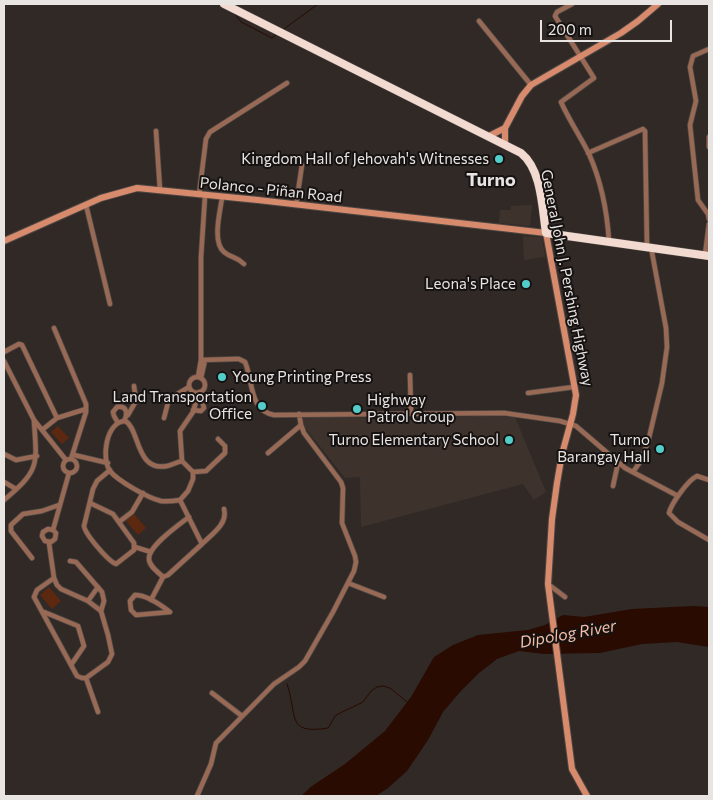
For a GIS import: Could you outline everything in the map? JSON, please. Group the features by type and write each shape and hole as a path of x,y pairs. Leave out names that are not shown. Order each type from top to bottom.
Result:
{"highway":[{"name":"General John J. Pershing Highway","path":"224,4 521,153 533,166 537,178 546,233"},
{"path":"546,233 707,255"}],"main road":[{"path":"506,144 505,128 522,96 531,85 631,27 658,4"},
{"path":"489,136 505,128"},
{"name":"Polanco - Piñan Road","path":"4,241 86,205 126,190 146,188 546,233"},
{"name":"General John J. Pershing Highway","path":"546,233 574,386 575,404 556,484 548,584 568,749 572,769 587,796"}],"street":[{"path":"558,4 562,9"},
{"path":"572,4 556,13 555,16 594,78 561,102 588,153 600,184 606,203 609,242"},
{"path":"479,21 531,85"},
{"path":"709,49 693,56 691,59 690,67 696,101 690,125 698,200 708,214 709,219"},
{"path":"218,440 225,446 225,453 206,471 193,472 182,461 180,431 193,410 199,392 204,386 199,378 203,360 201,257 202,195 206,139 210,132 287,83"},
{"path":"588,153 643,130 645,131 649,247 666,328 667,347 662,383 648,442 633,472"},
{"path":"156,131 160,190"},
{"path":"709,137 709,147"},
{"path":"296,205 302,165"},
{"path":"222,198 218,242 222,250 236,257 244,264"},
{"path":"86,205 110,304"},
{"path":"707,255 709,224"},
{"path":"49,543 53,542 56,537 53,530 69,473 73,472 77,467 73,457 86,409 85,400 54,328"},
{"path":"4,352 19,344 22,345 57,418"},
{"path":"203,360 239,359 245,362 252,392 262,411 266,414 504,413 571,423 584,432 618,463 678,496"},
{"path":"4,361 34,420 66,460"},
{"path":"410,375 411,413"},
{"path":"164,418 168,399 189,387 191,380 199,378"},
{"path":"134,386 136,401 124,421 118,423 112,429 107,443 110,470 121,480 161,501 180,500 192,485 193,472"},
{"path":"528,393 574,386"},
{"path":"189,387 193,391 199,392"},
{"path":"193,410 199,412 204,408 202,401 197,399"},
{"path":"118,423 114,416 114,409 119,406 123,407 127,415"},
{"path":"42,430 57,418 86,409"},
{"path":"197,796 211,764 216,743 274,684 305,660 348,583 356,562 342,523 343,488 341,482 312,443 301,425 298,414"},
{"path":"4,500 28,477 35,466 37,456 34,420"},
{"path":"124,421 132,426 139,449 152,463 161,466 182,461"},
{"path":"268,453 301,425"},
{"path":"4,454 16,460 37,456"},
{"path":"69,473 63,469 63,465 66,460 73,457 108,463"},
{"path":"613,486 618,463"},
{"path":"110,470 97,481 84,530 112,562 116,564 135,547"},
{"path":"709,480 694,477 669,510 670,516 709,540"},
{"path":"4,482 16,490"},
{"path":"119,522 132,512 143,493"},
{"path":"180,500 202,544"},
{"path":"90,503 108,511 119,522 133,541 135,547"},
{"path":"32,558 11,531 11,525 24,513 59,505"},
{"path":"151,600 163,577 168,575 222,524 225,518 224,509"},
{"path":"163,577 149,560 151,552 169,532 189,517"},
{"path":"49,543 43,540 42,534 48,529 53,530"},
{"path":"49,543 54,578 61,589 88,601 101,611"},
{"path":"135,547 151,552"},
{"path":"54,578 37,590 34,595 77,676 86,678 108,662 112,654 101,611 104,597 98,587 76,562 70,561"},
{"path":"348,583 384,597"},
{"path":"548,584 565,597"},
{"path":"88,601 98,587"},
{"path":"135,595 151,600 169,610 170,612 136,614 131,610 130,601 135,595"},
{"path":"43,612 75,624 80,629 84,646 71,665"},
{"path":"86,678 98,712"},
{"path":"212,693 242,716"}],"shaded area":[{"path":"532,205 530,226 499,223 500,210 511,210 511,206"},
{"path":"523,236 542,237 545,257 524,260"},
{"path":"309,416 417,420 476,416 515,417 546,492 534,500 523,484 361,527 360,477 345,478 302,424 303,418"},
{"path":"58,426 69,438 62,444 51,432"},
{"path":"134,514 146,528 138,535 126,521"},
{"path":"49,587 61,601 52,609 40,595"}],"water":[{"name":"Dipolog River","path":"709,607 709,647 677,642 642,644 600,653 544,654 519,651 497,659 479,673 443,712 428,740 407,771 388,788 376,796 301,796 312,786 345,764 385,731 411,697 434,657 453,645 478,635 528,630 545,625 563,615 584,617 632,609"}],"waterway":[{"path":"284,29 318,4"},
{"path":"235,14 241,22 272,38 276,35"},
{"path":"287,684 293,713 299,725 305,728 328,728 336,715 363,702 371,691 377,687 390,688 407,702"}],"place":[{"name":"Kingdom Hall of Jehovah's Witnesses","path":"499,159"},
{"name":"Leona's Place","path":"526,284"},
{"name":"Young Printing Press","path":"222,377"},
{"name":"Land Transportation Office","path":"262,406"},
{"name":"Highway Patrol Group","path":"357,409"},
{"name":"Turno Elementary School","path":"509,440"},
{"name":"Turno Barangay Hall","path":"660,449"}],"district":[{"name":"Turno","path":"491,180"}]}
